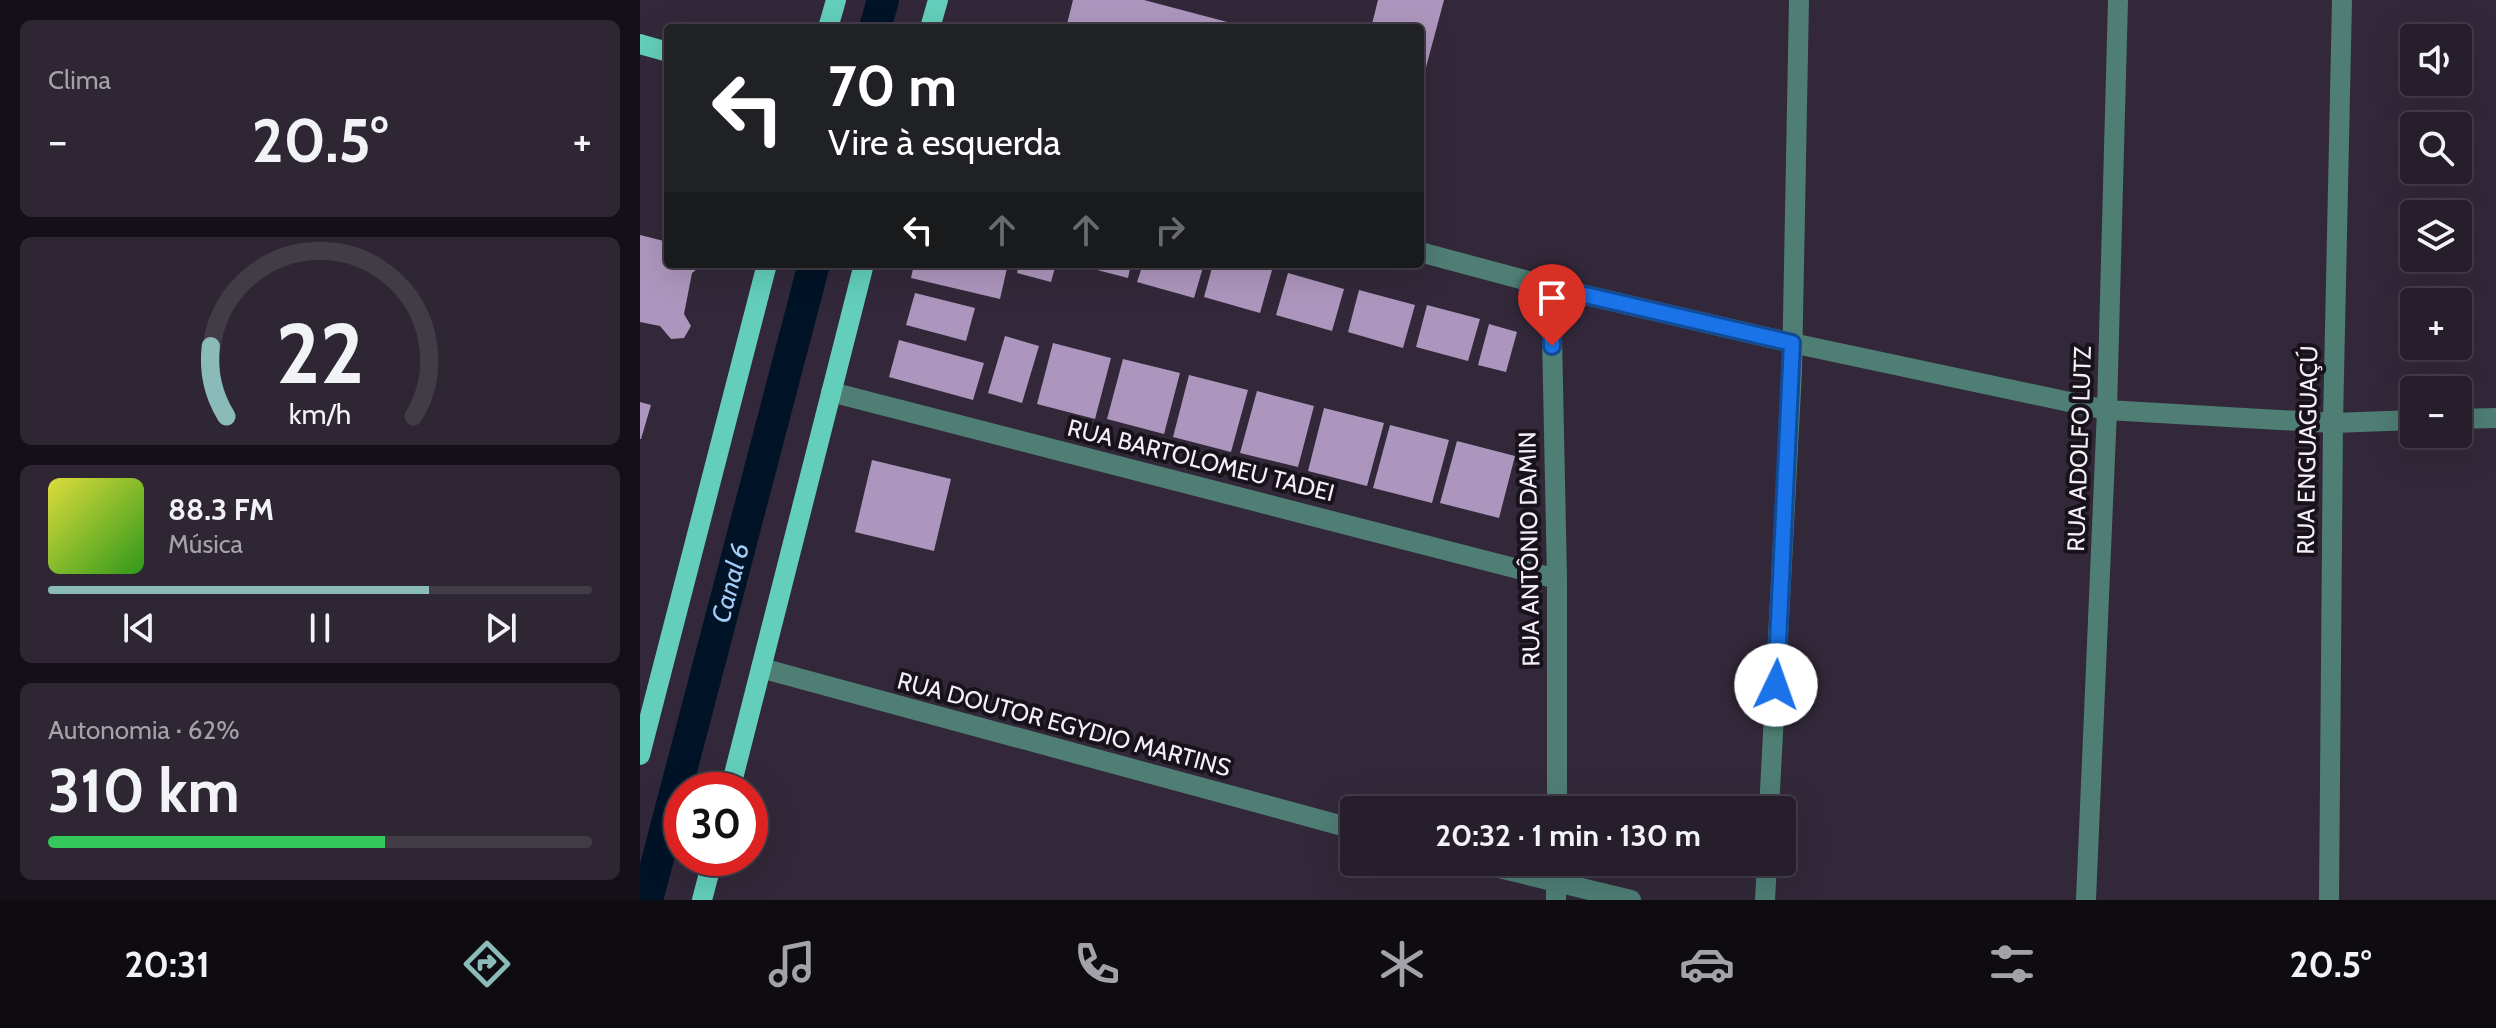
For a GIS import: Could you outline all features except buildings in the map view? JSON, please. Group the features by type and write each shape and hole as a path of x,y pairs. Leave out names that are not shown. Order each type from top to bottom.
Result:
{"main road":[{"path":"829,24 836,0"},
{"path":"931,24 938,0"},
{"path":"640,44 664,51"},
{"path":"640,755 766,268"},
{"path":"735,772 863,268"},
{"path":"702,900 708,876"}],"street":[{"path":"1770,796 1792,343 1799,0"},
{"name":"RUA ADOLFO LUTZ","path":"2086,900 2107,410 2118,0"},
{"name":"RUA ENGUAGUAÇÚ","path":"2329,900 2333,423 2342,0"},
{"path":"1424,253 1551,287 1792,343 2107,410 2333,423 2400,421"},
{"name":"RUA ANTÔNIO DAMIN","path":"1551,287 1557,579 1557,796"},
{"name":"RUA BARTOLOMEU TADEI","path":"831,392 1557,579"},
{"path":"2472,419 2496,418"},
{"name":"RUA DOUTOR EGYDIO MARTINS","path":"761,668 1340,825"},
{"path":"1512,876 1556,892 1631,900"},
{"path":"1765,900 1766,876"}],"waterway":[{"name":"Canal 6","path":"876,24 883,0"},
{"name":"Canal 6","path":"647,900 813,268"}],"route":[{"path":"1552,346 1551,287 1792,343 1776,685"}]}
